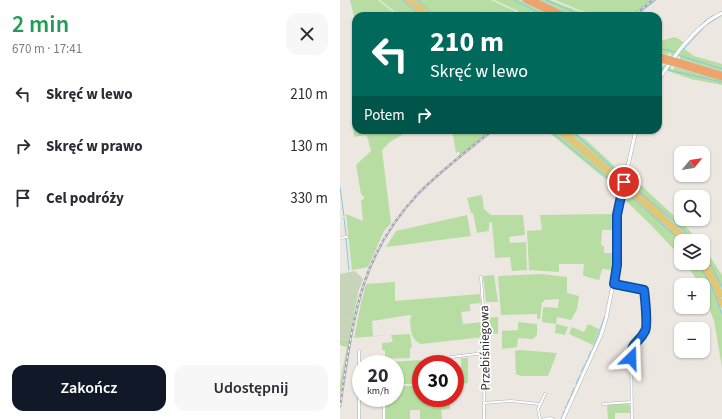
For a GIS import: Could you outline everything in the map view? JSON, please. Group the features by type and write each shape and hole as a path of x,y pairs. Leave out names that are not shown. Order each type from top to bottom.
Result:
{"highway":[{"path":"525,0 550,12"},
{"path":"533,0 558,12"},
{"path":"662,57 722,78"},
{"path":"662,60 722,74"}],"main road":[{"path":"406,0 420,12"},
{"path":"413,0 426,12"},
{"path":"563,134 677,234"},
{"path":"568,134 660,213 682,234"},
{"path":"705,270 714,285 722,306"},
{"path":"709,270 722,295"}],"street":[{"path":"662,75 668,65 699,29 722,13"},
{"path":"563,419 603,330 608,313 617,265 617,215 635,134"},
{"path":"340,238 347,237"},
{"name":"Przebiśniegowa","path":"481,277 484,305 484,419"},
{"path":"614,284 644,290 646,331 630,350 632,419"},
{"path":"359,351 359,355"},
{"path":"464,356 485,354"},
{"path":"540,419 538,412 545,394"},
{"path":"484,403 511,400 540,404"},
{"path":"603,404 632,402"},
{"path":"359,407 359,419"},
{"path":"384,407 384,419"},
{"path":"544,419 552,419"}],"green space":[{"path":"350,0 378,0 393,12 353,12"},
{"path":"380,0 403,0 417,12 395,12"},
{"path":"416,0 491,0 516,12 430,12"},
{"path":"494,0 520,0 545,12 519,12"},
{"path":"539,0 550,0 581,12 564,12"},
{"path":"555,0 651,0 636,12 585,12"},
{"path":"674,37 684,43 662,73 662,66 664,66 672,56 669,52 668,55 662,53 662,41"},
{"path":"683,48 694,56 722,64 722,71 680,59 679,56 671,65 671,69 673,70 674,67 722,80 722,85 691,79 668,71 667,69"},
{"path":"354,134 403,134 390,142 382,150 391,223 384,231 368,267 352,270 346,214 363,221 361,200 364,199 364,197 361,194 356,165 371,151 367,136 354,137"},
{"path":"453,134 487,134 460,156 459,151 456,153"},
{"path":"551,134 560,134 620,186 620,191"},
{"path":"572,134 578,134 584,138 624,175 620,176"},
{"path":"628,170 647,191 674,216 674,223 629,184 626,180 631,176"},
{"path":"624,191 675,234 674,250 622,197"},
{"path":"482,195 484,209 491,215 523,215 525,235 509,237 510,243 526,242 527,270 512,271 510,257 495,258 492,222 489,223 489,231 477,233 473,213 471,213 467,198"},
{"path":"614,214 614,230 602,230 601,245 604,246 604,253 614,253 613,270 602,269 599,280 583,275 584,264 559,264 559,272 529,270 527,231 542,230 540,215"},
{"path":"467,215 471,236 386,247 396,231"},
{"path":"677,226 685,226 692,234 685,234"},
{"path":"710,257 722,275 722,289 710,268"},
{"path":"690,270 703,270 707,278 696,278"},
{"path":"355,271 363,279 354,303 348,340 340,339 340,274"},
{"path":"541,274 567,277 567,293 579,296 577,309 571,320 557,317 556,324 542,322 543,307 558,308 559,299 544,300 544,302 542,302 540,319 537,319 537,314 501,315 498,276"},
{"path":"494,275 498,302 486,302 483,276"},
{"path":"395,282 395,301 480,294 481,303 470,304 470,311 461,312 463,324 483,322 484,337 421,344 413,337 410,319 412,316 409,315 372,321 373,336 389,335 354,338 366,284"},
{"path":"710,283 722,312 722,367 714,321 710,310"},
{"path":"357,294 340,395 340,383 347,347 340,345 340,339 348,340 354,303"},
{"path":"498,317 498,334 486,333 486,318"},
{"path":"518,322 537,324 537,335 533,339 518,338 517,347 502,349 502,331 518,330"},
{"path":"556,324 568,327 565,335 555,333"},
{"path":"588,324 599,329 593,345 569,334 572,327 584,332"},
{"path":"410,334 412,348 410,348 410,358 404,358 404,355 385,355 385,350 382,350 382,343 393,342 391,335"},
{"path":"520,350 557,353 548,376 521,376 516,374 515,351"},
{"path":"464,358 468,358 468,383 464,384"},
{"path":"404,361 412,361 412,384 404,384"},
{"path":"404,386 412,386 412,407 450,407 450,409 441,410 442,419 420,419 420,410 410,410 410,419 386,419 386,407 404,407"},
{"path":"610,404 628,404 630,406 630,413 615,413 615,419 608,419 607,406"}],"waterway":[{"path":"402,0 416,12"},
{"path":"418,0 432,12"},
{"path":"514,0 537,12"},
{"path":"546,0 574,12"},
{"path":"641,12 656,0"},
{"path":"695,31 705,21 714,15"},
{"path":"684,49 706,25 722,15"},
{"path":"662,49 675,52"},
{"path":"681,56 722,69"},
{"path":"668,70 722,82"},
{"path":"554,134 620,188 615,218 615,230"},
{"path":"575,134 620,175 623,174 625,165"},
{"path":"627,181 675,222 686,234"},
{"path":"340,187 344,216"},
{"path":"626,192 674,235"},
{"path":"344,218 346,235"},
{"path":"615,232 616,240"},
{"path":"346,239 349,270"},
{"path":"615,248 616,243"},
{"path":"615,251 615,256"},
{"path":"612,283 615,259"},
{"path":"710,264 722,287"},
{"path":"702,270 712,287 722,314"},
{"path":"610,294 611,284"},
{"path":"593,348 605,316"},
{"path":"588,358 591,351"},
{"path":"581,372 585,364"},
{"path":"576,384 580,375"},
{"path":"571,396 574,388"},
{"path":"567,404 570,398"},
{"path":"563,415 564,411"}],"railway":[{"path":"638,12 653,0"},
{"path":"340,406 354,320 370,268 381,243 397,219 417,195 444,169 488,134"}],"route":[{"path":"624,182 617,215 618,243 614,284 644,290 645,297 646,331 630,350 631,358"}]}
